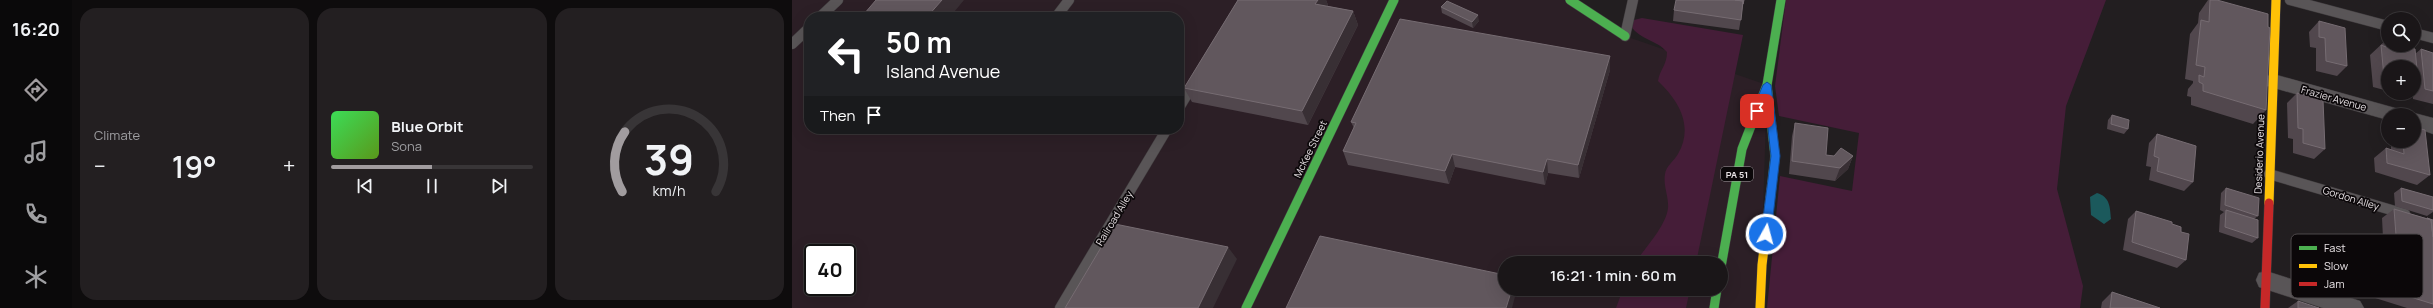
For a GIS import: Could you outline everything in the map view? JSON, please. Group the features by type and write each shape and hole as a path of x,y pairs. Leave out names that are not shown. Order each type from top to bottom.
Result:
{"street":[{"name":"McKee Street","path":"1246,308 1394,0"},
{"path":"1570,0 1625,36"},
{"name":"PA 51","path":"1723,256 1742,149 1767,85 1781,0"},
{"name":"Desiderio Avenue","path":"2265,308 2276,0"},
{"name":"Frazier Avenue","path":"2272,81 2381,111"},
{"path":"1760,308 1762,265 1775,156 1767,85"},
{"path":"2421,122 2433,126"},
{"path":"2266,280 2291,288"},
{"path":"1714,308 1716,296"},
{"path":"2323,298 2354,308"}],"lane":[{"path":"825,12 838,0"},
{"path":"1060,12 1069,0"},
{"path":"1625,36 1633,0"},
{"path":"2290,0 2381,24"},
{"path":"792,44 804,33"},
{"path":"2421,35 2433,38"},
{"path":"1184,100 1199,74"},
{"name":"Railroad Alley","path":"1060,308 1164,134"},
{"name":"Gordon Alley","path":"2269,174 2418,218"}],"shaded area":[{"path":"792,0 1570,0 1625,36 1767,85 1760,308 792,308"},
{"path":"1786,0 2106,0 2066,106 2057,189 2083,286 2080,308 1767,308 1780,176 1852,191 1859,133 1779,116 1775,86"},
{"path":"1642,18 1743,35 1697,256 1640,256 1654,237 1666,215 1668,204 1665,174 1668,166 1678,154 1683,144 1685,134 1682,114 1678,106 1666,89 1658,81 1666,60 1667,52 1635,31 1631,26 1634,20"},
{"path":"1620,296 1689,296 1686,308 1616,308"}],"water":[{"path":"2097,193 2105,197 2110,207 2111,219 2104,224 2091,215 2090,197"}],"building":[{"path":"876,0 942,0 931,12 866,12"},
{"path":"1238,0 1318,0 1315,4 1353,11 1302,111 1184,88"},
{"path":"1676,0 1743,1 1741,20 1674,10"},
{"path":"2210,0 2217,0 2268,14 2268,27 2270,28 2266,110 2203,91 2203,84 2199,82 2199,75 2204,77 2205,67 2196,65 2201,20 2209,22"},
{"path":"1447,1 1478,15 1472,22 1441,7"},
{"path":"1400,19 1610,56 1578,165 1547,159 1543,172 1452,154 1445,171 1343,151 1356,123 1351,122"},
{"path":"2319,21 2345,28 2347,66 2326,61 2325,38 2319,37"},
{"path":"2421,49 2433,53 2433,91 2425,89"},
{"path":"2382,52 2415,52 2416,60 2382,60"},
{"path":"2297,93 2323,100 2325,149 2303,143 2303,129 2298,128"},
{"path":"2112,115 2129,120 2128,129 2111,124"},
{"path":"1795,123 1828,128 1826,155 1834,156 1841,148 1853,156 1840,168 1792,161"},
{"path":"2421,129 2425,130 2430,175 2387,163 2386,148 2404,154 2404,148 2421,148"},
{"path":"2157,134 2196,146 2193,182 2157,171 2159,158 2154,156"},
{"path":"2226,188 2259,198 2258,216 2225,205"},
{"path":"2401,188 2433,197 2433,210 2402,201"},
{"path":"2394,209 2431,220 2433,237 2433,304 2414,298 2423,298 2423,234 2396,234"},
{"path":"2226,210 2258,220 2258,238 2225,227"},
{"path":"2136,211 2172,222 2172,224 2181,227 2181,232 2189,234 2186,260 2132,242"},
{"path":"2427,218 2433,220 2433,237 2431,220"},
{"path":"1115,224 1228,247 1198,308 1065,308"},
{"path":"1320,236 1498,274 1498,296 1510,296 1506,308 1286,308"},
{"path":"2112,292 2160,308 2110,308"},
{"path":"2298,301 2319,308 2298,308"}],"traffic: fast":[{"path":"1246,308 1394,0"},
{"path":"1570,0 1625,36"},
{"path":"1723,256 1742,149 1767,85 1781,0"},
{"path":"1767,85 1775,156 1772,183"},
{"path":"1714,308 1716,296"}],"traffic: slow":[{"path":"2269,203 2276,0"},
{"path":"1760,308 1762,265 1772,183"}],"traffic: jam":[{"path":"2265,308 2269,203"}],"route":[{"path":"1757,111 1767,85 1775,156 1766,234"}]}
